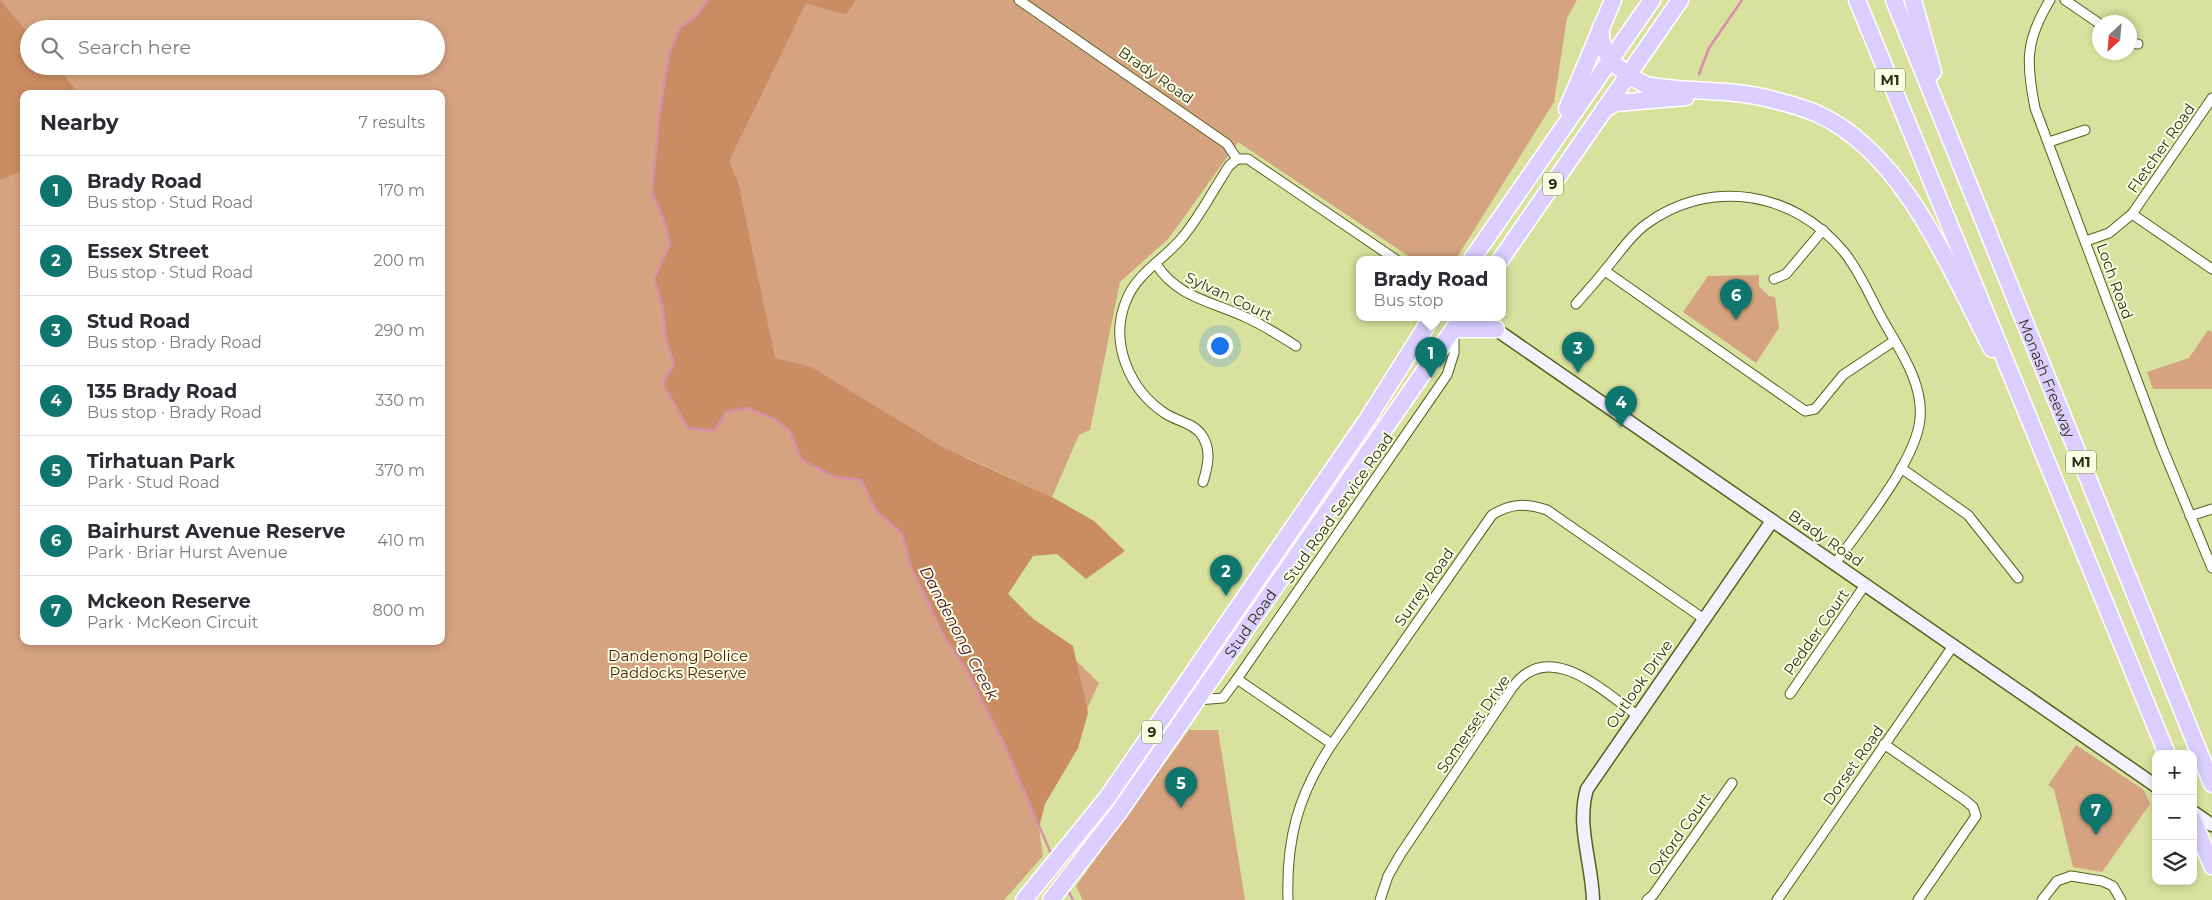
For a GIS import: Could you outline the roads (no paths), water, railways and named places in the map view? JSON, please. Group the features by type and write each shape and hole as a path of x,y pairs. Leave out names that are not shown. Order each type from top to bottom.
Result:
{"highway":[{"path":"1555,137 1613,0"},
{"name":"9","path":"1474,256 1652,0"},
{"name":"9","path":"1503,256 1680,0"},
{"name":"Monash Freeway","path":"1858,0 2039,439 2164,750"},
{"name":"Monash Freeway","path":"1894,0 2212,784"},
{"path":"1913,0 1951,139"},
{"path":"1601,27 1601,45 1611,59 1628,74 1646,85 1772,99 1820,115 1851,134 1882,161 1913,201 2039,439"},
{"path":"1604,109 1616,103 1693,96 1702,91"},
{"name":"Stud Road","path":"1024,900 1106,798 1367,420 1428,321"},
{"path":"1458,323 1487,322"},
{"name":"Stud Road","path":"1050,900 1081,863 1458,323"},
{"path":"2197,830 2212,866"}],"main road":[{"name":"Brady Road","path":"1487,322 2152,783"},
{"name":"Outlook Drive","path":"1593,900 1582,816 1587,789 1772,521"},
{"path":"2197,815 2212,825"},
{"name":"Outlook Drive","path":"1592,881 1600,900"}],"street":[{"name":"Brady Road","path":"1020,0 1218,137 1232,148 1237,159"},
{"name":"Loch Road","path":"2050,0 2038,20 2030,43 2028,71 2035,108 2190,516 2212,568"},
{"path":"2065,0 2092,19"},
{"name":"Fletcher Road","path":"2086,241 2109,233 2132,214 2212,98"},
{"path":"2049,142 2085,130"},
{"path":"1203,482 1208,450 1203,438 1196,429 1168,415 1145,396 1134,382 1123,353 1120,329 1125,304 1137,281 1186,233 1229,166 1237,159 1251,161 1390,256"},
{"path":"1576,304 1605,271 1626,243 1644,225 1666,211 1696,199 1732,196 1768,201 1799,212 1823,230 1845,253 1907,364 1916,385 1921,417 1916,443 1835,564"},
{"path":"2132,214 2212,269"},
{"path":"1774,279 1786,274 1823,230"},
{"name":"Sylvan Court","path":"1156,264 1167,278 1190,295 1252,320 1296,346"},
{"path":"1605,271 1805,410 1816,409 1843,375 1894,341"},
{"name":"Stud Road Service Road","path":"1196,700 1223,698 1237,679 1447,375 1454,352 1458,323"},
{"path":"1901,468 1968,515 2018,578"},
{"name":"Surrey Road","path":"1288,900 1287,868 1292,834 1309,782 1332,744 1485,522 1492,515 1511,505 1531,504 1547,510 1704,619"},
{"path":"2190,516 2212,509"},
{"name":"Pedder Court","path":"1790,694 1865,585"},
{"name":"Dorset Road","path":"1777,900 1953,646"},
{"name":"Somerset Drive","path":"1380,900 1388,876 1400,855 1512,688 1527,673 1543,668 1566,668 1637,715"},
{"path":"1237,679 1332,744"},
{"path":"1884,744 1966,800 1975,811 1976,816 1918,900"},
{"name":"Oxford Court","path":"1647,900 1732,783"},
{"path":"2042,900 2057,881 2071,876 2102,881 2112,886 2121,900"}],"waterway":[{"name":"Dandenong Creek","path":"708,0 697,15 680,28 669,54 659,118 652,193 664,220 670,244 654,279 663,308 666,340 674,364 663,384 688,428 715,431 726,412 747,408 774,419 790,431 801,459 834,477 861,480 876,511 902,533 911,567 946,640 967,671 1005,746 1052,856"},
{"path":"1699,74 1709,48 1742,0"},
{"name":"Dandenong Creek","path":"1067,888 1073,900"}],"place":[{"name":"Bairhurst Avenue Reserve","path":"1736,320"},
{"name":"Stud Road","path":"1578,373"},
{"name":"Brady Road","path":"1431,378"},
{"name":"135 Brady Road","path":"1621,427"},
{"name":"Essex Street","path":"1226,596"},
{"name":"Tirhatuan Park","path":"1181,808"},
{"name":"Mckeon Reserve","path":"2096,835"}],"park label":[{"name":"Dandenong Police Paddocks Reserve","path":"678,664"}]}
